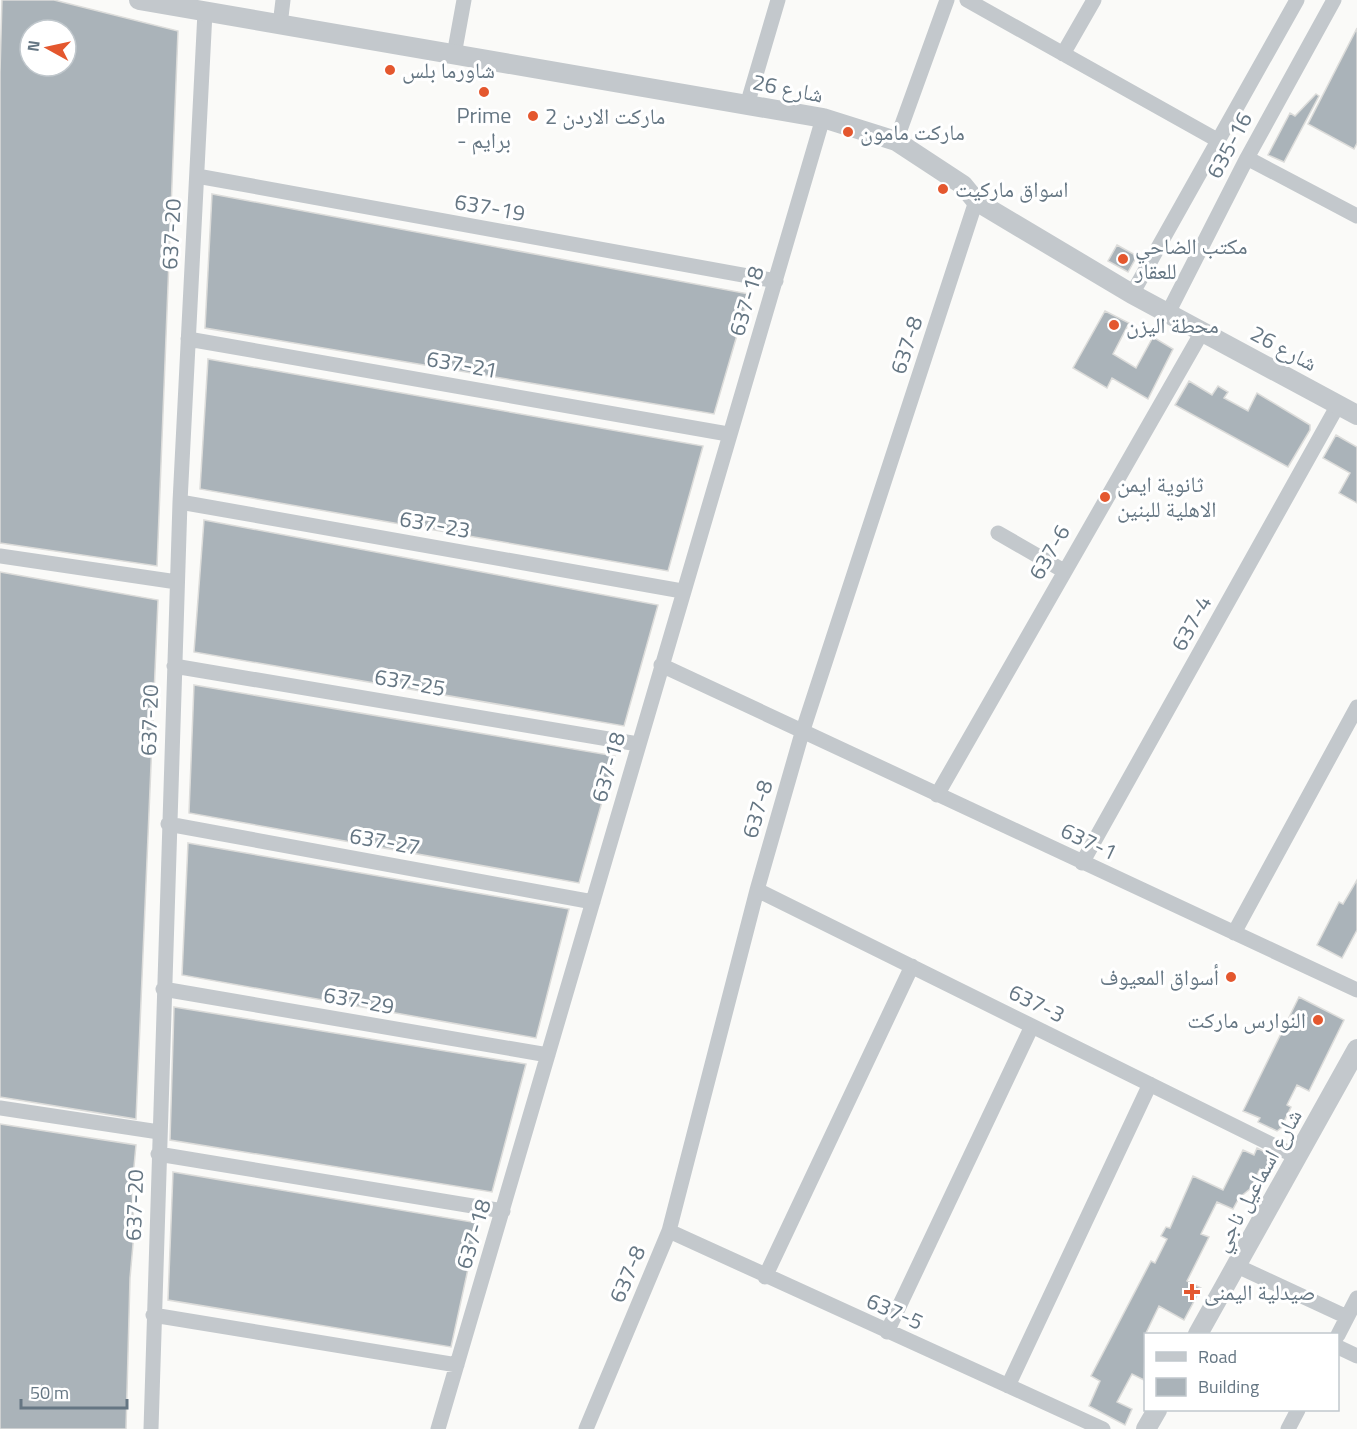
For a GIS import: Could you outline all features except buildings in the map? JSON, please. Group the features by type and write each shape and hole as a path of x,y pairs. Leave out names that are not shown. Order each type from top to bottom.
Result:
{"street":[{"name":"شارع 26","path":"139,0 823,118 896,141 963,185 976,201 1132,294 1357,415"},
{"path":"280,25 283,0"},
{"path":"454,55 464,0"},
{"path":"747,105 778,0"},
{"path":"896,141 946,0"},
{"path":"967,0 1219,141"},
{"path":"1063,54 1094,0"},
{"name":"635-16","path":"1132,294 1297,0"},
{"name":"635-16","path":"1168,313 1247,158 1334,0"},
{"name":"637-20","path":"151,1429 168,824 180,502 205,12"},
{"name":"637-18","path":"438,1429 728,434 776,281 823,118"},
{"path":"1247,158 1357,216"},
{"name":"637-19","path":"196,176 776,281"},
{"name":"637-8","path":"586,1429 669,1231 758,890 802,733 976,201"},
{"name":"637-6","path":"937,795 1202,332"},
{"name":"637-21","path":"188,339 728,434"},
{"name":"637-4","path":"1082,863 1338,405"},
{"name":"637-23","path":"180,502 682,591"},
{"path":"998,533 1064,571"},
{"path":"0,556 177,582"},
{"name":"637-1","path":"661,665 802,733 1357,990"},
{"name":"637-25","path":"174,666 638,744"},
{"path":"1234,933 1357,707"},
{"name":"637-27","path":"168,824 593,902"},
{"name":"637-3","path":"758,890 1297,1157"},
{"path":"765,1277 912,966"},
{"name":"637-29","path":"163,989 548,1055"},
{"path":"887,1332 1032,1026"},
{"name":"شارع اسماعيل ناجي","path":"1199,1333 1357,1049"},
{"path":"1008,1386 1150,1084"},
{"path":"0,1108 159,1132"},
{"path":"158,1154 503,1211"},
{"name":"637-5","path":"669,1231 765,1277 1103,1429"},
{"path":"1237,1266 1347,1317"},
{"path":"1339,1333 1357,1298"},
{"path":"153,1315 457,1365"},
{"path":"1339,1347 1357,1356"},
{"path":"1146,1429 1156,1411"},
{"path":"1288,1429 1297,1411"}],"place":[{"name":"شاورما بلس","path":"390,70"},
{"name":"Prime - برايم","path":"484,92"},
{"name":"ماركت الاردن 2","path":"533,116"},
{"name":"ماركت مامون","path":"848,132"},
{"name":"اسواق ماركيت","path":"943,189"},
{"name":"مكتب الضاحي للعقار","path":"1123,259"},
{"name":"محطة اليزن","path":"1114,325"},
{"name":"ثانوية ايمن الاهلية للبنين","path":"1105,497"},
{"name":"أسواق المعيوف","path":"1231,977"},
{"name":"النوارس ماركت","path":"1318,1020"},
{"name":"صيدلية اليمنى","path":"1192,1292"}]}
